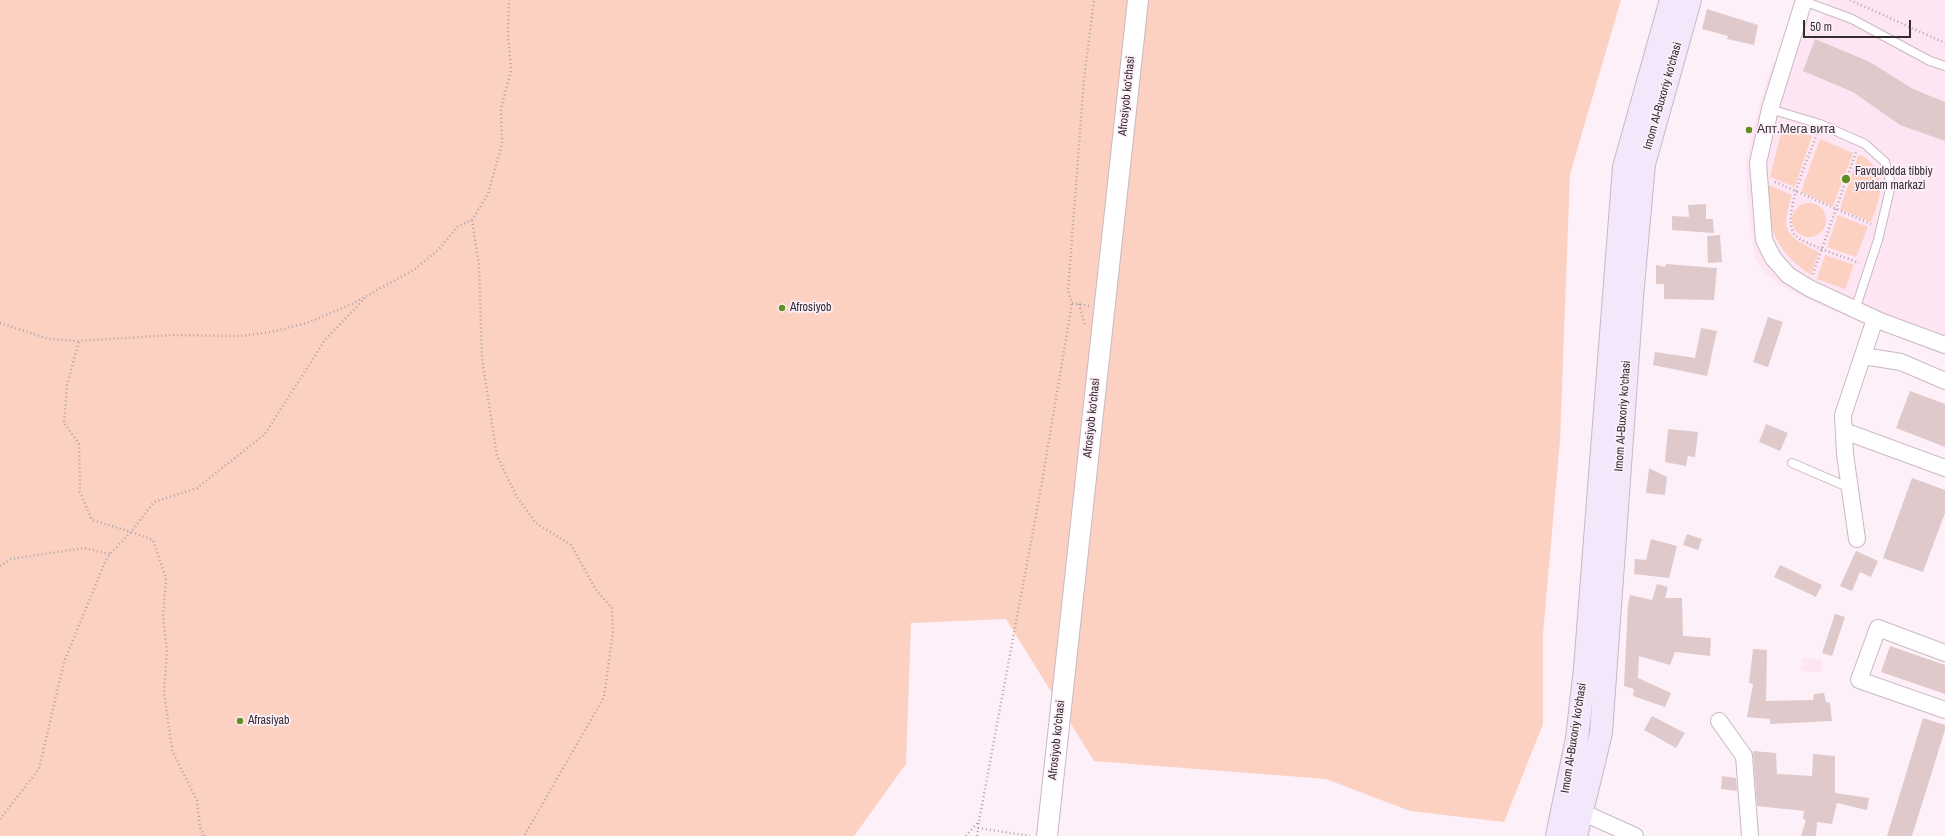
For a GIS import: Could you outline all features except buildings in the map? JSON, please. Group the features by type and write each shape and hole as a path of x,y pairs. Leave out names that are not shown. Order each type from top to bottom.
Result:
{"main road":[{"name":"Imom Al-Buxoriy ko'chasi","path":"1576,836 1601,733 1595,670 1624,167 1671,0"},
{"name":"Imom Al-Buxoriy ko'chasi","path":"1557,836 1577,738 1595,670 1644,164 1690,0"}],"street":[{"name":"Afrosiyob ko'chasi","path":"1047,836 1138,0"},
{"path":"1805,1 1770,109 1758,163 1764,240 1773,258 1788,275 1808,288 1875,319 1945,345"},
{"path":"1857,539 1845,454 1843,415 1875,319"},
{"path":"1863,356 1901,362 1945,381"},
{"path":"1844,431 1945,468"},
{"path":"1945,653 1878,628 1859,680 1945,710"},
{"path":"1719,721 1744,756 1750,836"},
{"path":"1582,812 1635,836"}],"lane":[{"path":"1805,1 1852,19 1930,61 1945,66"},
{"path":"1770,109 1820,124 1865,144 1885,162 1891,185 1881,228 1855,310"},
{"path":"1792,463 1851,489"}],"path":[{"path":"0,322 49,339 79,341 171,335 241,336 271,332 307,323 367,296 415,269 439,249 458,226 472,220 488,194 502,144 501,109 511,70 508,34 509,0"},
{"path":"978,836 979,821 1041,488 1072,303 1068,291 1084,79 1094,0"},
{"path":"1850,0 1945,43"},
{"path":"1820,124 1791,207 1790,225 1795,235 1810,243 1869,267"},
{"path":"1808,288 1859,142"},
{"path":"1758,175 1881,228"},
{"path":"472,220 479,265 482,358 497,456 517,497 536,523 570,545 596,590 612,608 613,631 604,697 524,836"},
{"path":"0,819 39,769 64,662 110,554 154,502 197,488 265,434 325,340 367,296"},
{"path":"1072,303 1104,308"},
{"path":"79,341 67,385 64,424 80,444 80,492 92,520 153,540 166,578 163,616 167,651 164,692 172,750 197,801 200,827 204,836"},
{"path":"0,566 11,559 84,548 110,554"},
{"path":"966,836 979,821"},
{"path":"978,828 1030,836"}],"shaded area":[{"name":"Afrosiyob","path":"0,0 1621,0 1570,174 1560,441 1543,634 1543,724 1504,822 1410,811 1326,779 1094,761 1006,619 911,623 906,764 854,836 0,836"},
{"name":"Favqulodda tibbiy yordam markazi","path":"1829,0 1945,0 1945,356 1817,304 1779,284 1766,274 1755,260 1747,195 1746,163 1752,130 1773,60 1790,67 1807,18 1820,23"},
{"path":"1783,125 1812,136 1795,187 1770,177"},
{"path":"1820,139 1853,153 1833,206 1801,192"},
{"path":"1861,155 1870,161 1876,169 1879,177 1880,194 1871,222 1840,209 1858,156"},
{"path":"1769,185 1792,195 1788,207 1787,217 1789,231 1799,242 1819,252 1811,275 1789,257 1775,237 1769,213"},
{"path":"1809,203 1821,208 1826,220 1821,232 1809,237 1797,232 1792,220 1797,208"},
{"path":"1838,215 1868,227 1856,257 1827,247"},
{"path":"1825,255 1854,265 1845,289 1817,279"},
{"path":"1802,658 1822,660 1821,672 1800,671"}],"place":[{"name":"Апт.Мега вита","path":"1749,130"},
{"name":"Favqulodda tibbiy yordam markazi","path":"1846,179"},
{"name":"Afrosiyob","path":"782,308"},
{"name":"Afrasiyab","path":"240,721"}]}
